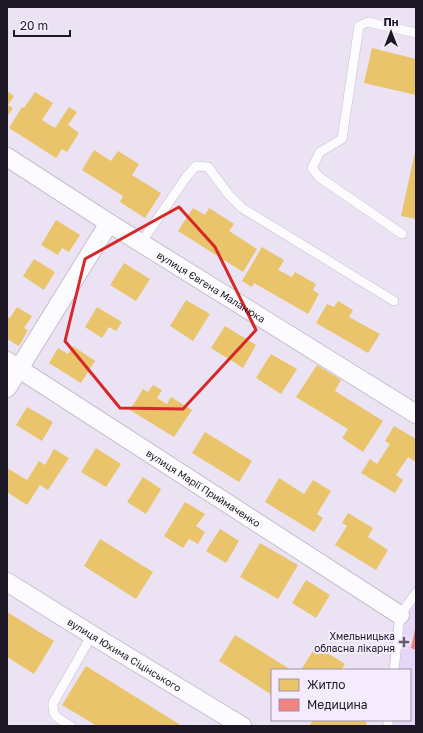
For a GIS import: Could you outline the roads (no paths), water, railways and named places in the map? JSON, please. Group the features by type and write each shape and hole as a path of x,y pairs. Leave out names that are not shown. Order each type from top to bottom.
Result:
{"street":[{"name":"вулиця Євгена Маланюка","path":"7,157 108,223 416,414"},
{"path":"7,388 13,365 108,223"},
{"name":"вулиця Марії Приймаченко","path":"13,365 400,615"},
{"name":"вулиця Юхима Сіцінського","path":"7,582 242,726"}],"lane":[{"path":"402,234 319,177 312,168 320,152 342,139 359,26 368,22 416,33"},
{"path":"141,243 187,176 196,166 208,167 229,195 242,208 394,301"},
{"path":"394,669 400,615 416,593"},
{"path":"71,726 56,717 53,710 53,703 92,635"}],"place":[{"name":"Хмельницька обласна лікарня","path":"404,642"}]}
